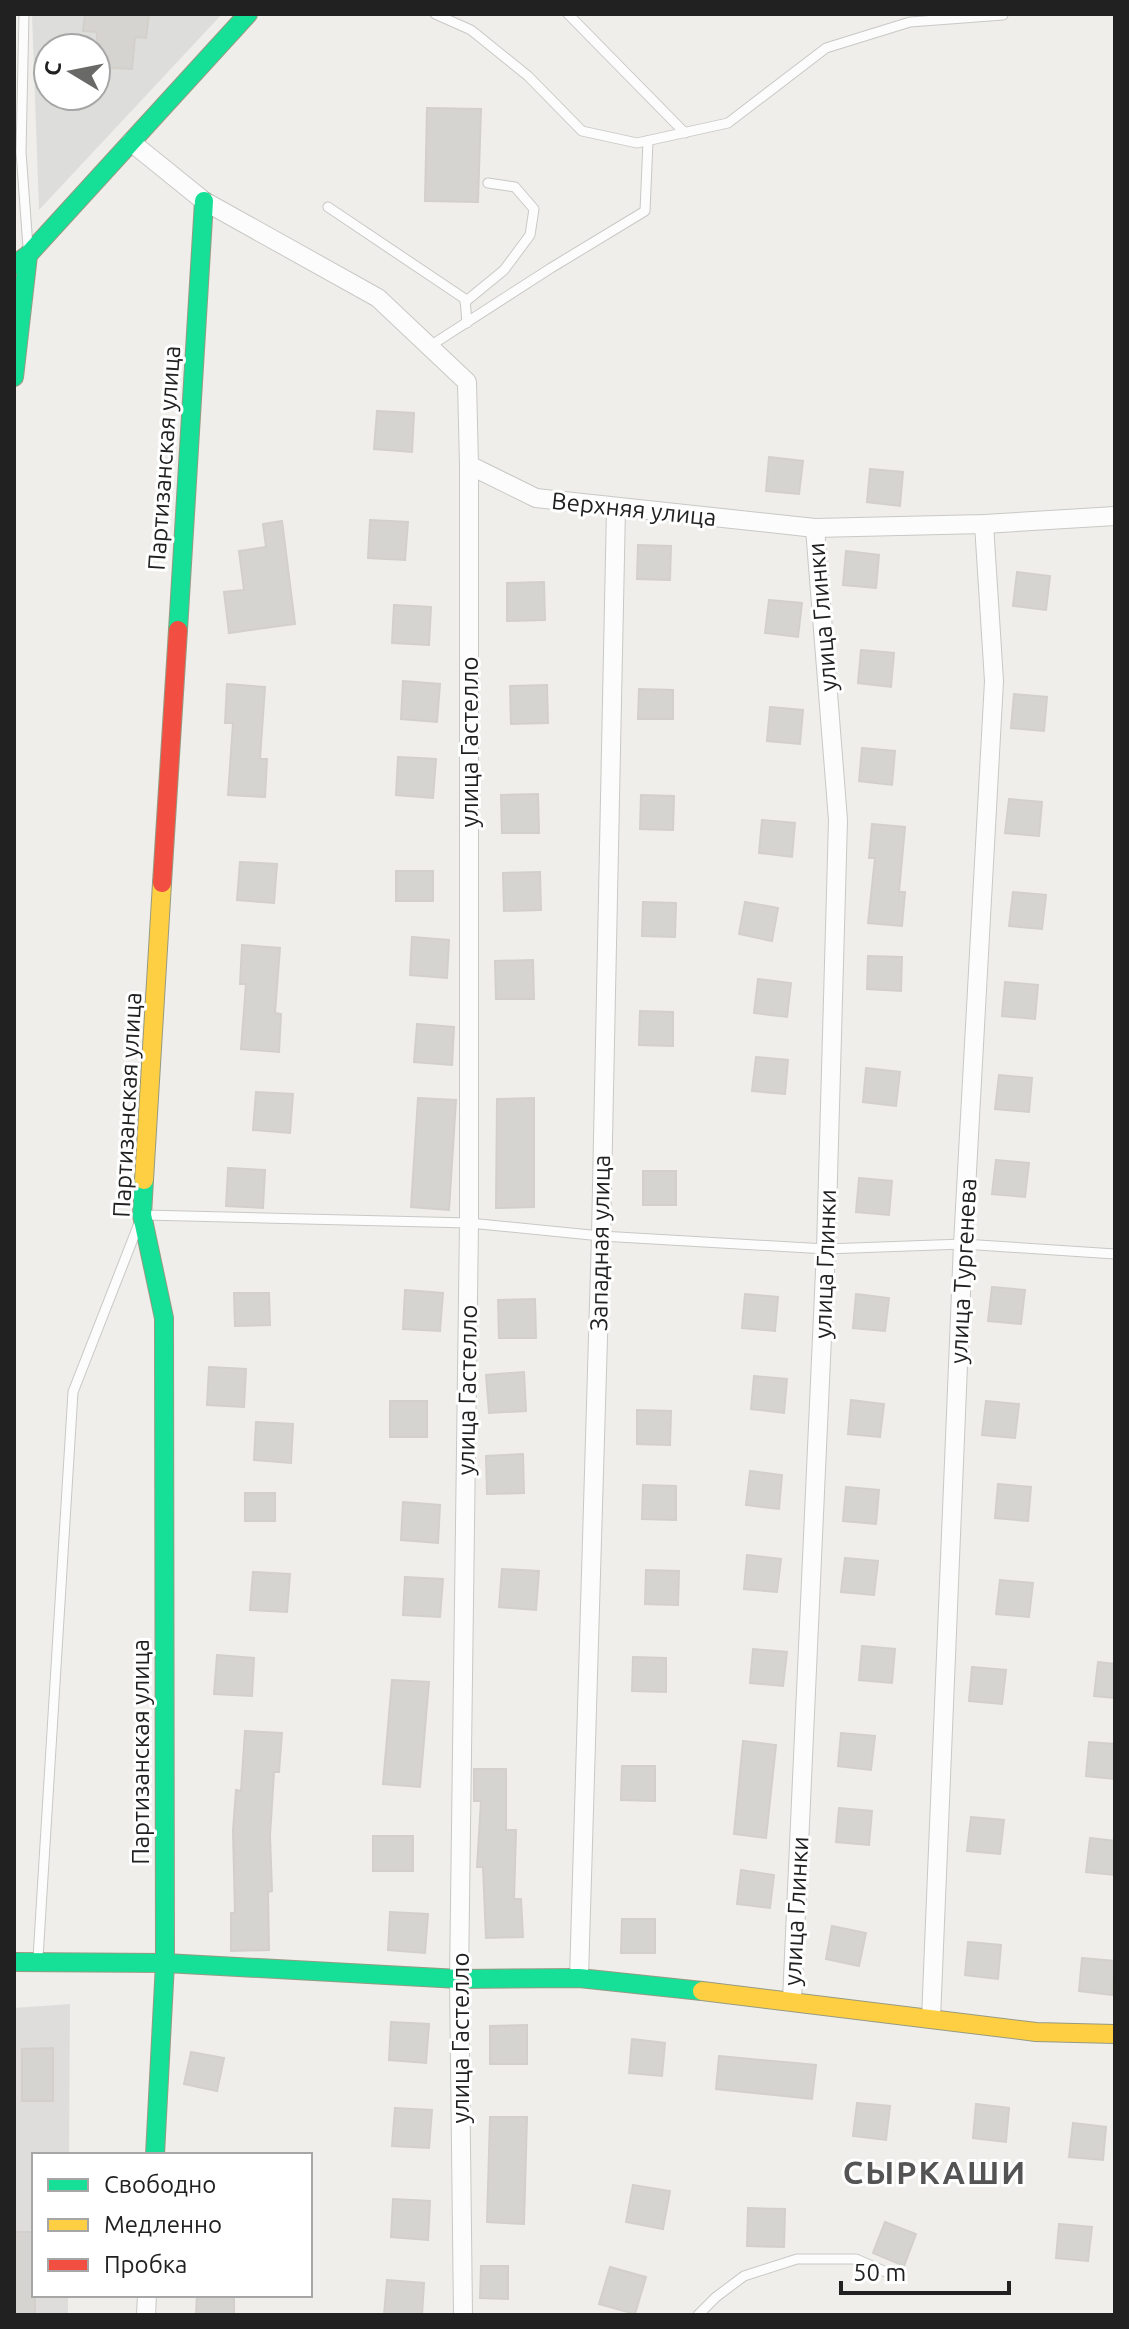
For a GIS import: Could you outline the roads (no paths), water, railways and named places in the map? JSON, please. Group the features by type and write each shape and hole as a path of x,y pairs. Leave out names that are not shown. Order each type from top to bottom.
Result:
{"street":[{"path":"14,377 21,260 248,14"},
{"path":"131,142 204,201 378,298 430,346 467,382 469,465"},
{"name":"Партизанская улица","path":"155,2153 165,1963 164,1318 142,1215 204,201"},
{"name":"Верхняя улица","path":"469,465 536,498 815,528 984,524 1115,516"},
{"name":"улица Гастелло","path":"463,2315 459,1979 469,1223 469,465"},
{"name":"Западная улица","path":"579,1978 601,1236 616,507"},
{"name":"улица Тургенева","path":"931,2019 963,1244 994,681 984,524"},
{"name":"улица Глинки","path":"792,2000 826,1249 838,820 815,528"},
{"path":"14,1962 165,1963 459,1979 579,1978 792,2000 1036,2032 1115,2034"}],"lane":[{"path":"21,260 18,152 24,14"},
{"path":"435,14 471,30 528,76 582,131 637,143 728,123 826,48 910,22 1003,15"},
{"path":"568,14 685,133"},
{"path":"430,346 645,211 648,141"},
{"path":"465,302 504,270 530,235 534,209 515,187 488,183"},
{"path":"328,207 465,299 467,323"},
{"path":"38,1961 73,1392 142,1215 469,1223 601,1236 826,1249 963,1244 1115,1254"},
{"path":"698,2315 744,2276 797,2259 856,2259 886,2272"}],"district":[{"name":"СЫРКАШИ","path":"935,2172"}]}
